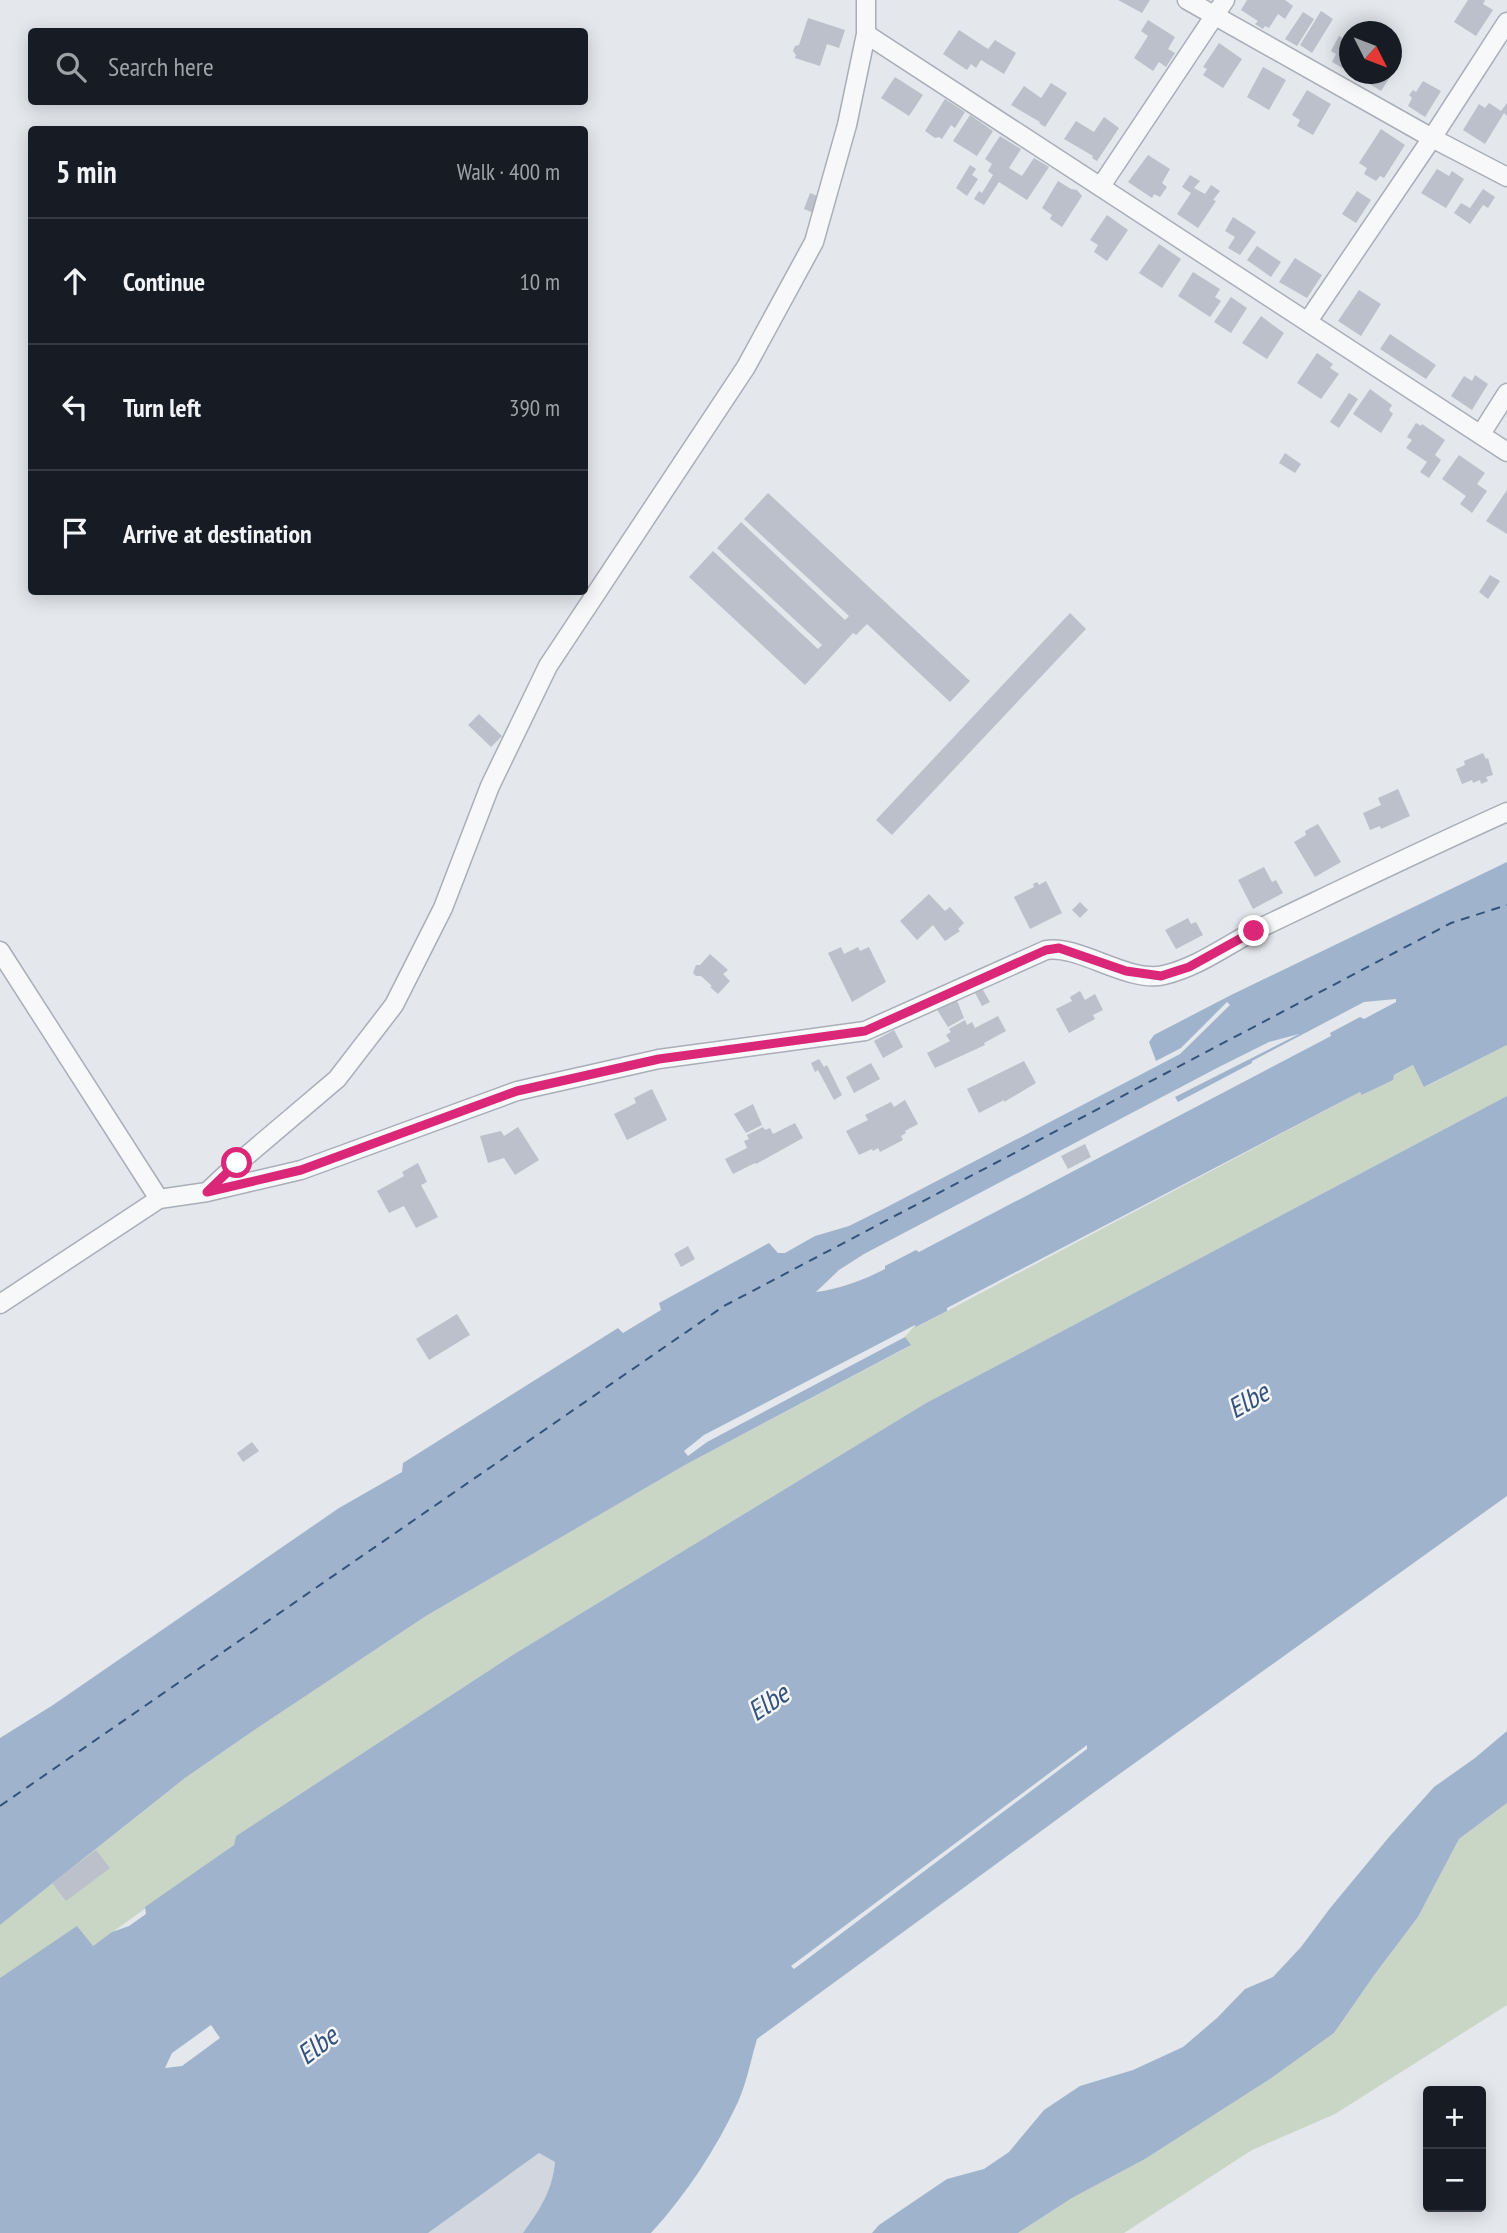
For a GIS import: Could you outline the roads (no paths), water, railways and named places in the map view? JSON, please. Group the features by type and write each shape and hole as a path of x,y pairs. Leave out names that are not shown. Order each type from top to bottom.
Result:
{"street":[{"path":"207,1192 237,1163 337,1079 394,1005 443,908 490,786 548,666 746,367 814,242 847,125 866,34 866,0"},
{"path":"1187,0 1432,138 1507,177"},
{"path":"1101,186 1225,0"},
{"path":"1308,321 1507,22"},
{"path":"866,34 1507,452"},
{"path":"1481,434 1507,393"},
{"path":"0,1304 159,1199 207,1192 301,1170 517,1091 659,1059 865,1031 1046,950 1059,948 1126,971 1161,976 1189,967 1254,931 1507,812"},
{"path":"0,951 159,1199"}],"water":[{"path":"1507,862 1507,1045 1424,1087 1413,1065 1394,1075 1393,1080 1362,1095 1360,1092 947,1308 947,1311 704,1435 684,1451 688,1456 707,1442 905,1337 911,1345 685,1465 426,1616 185,1778 0,1925 0,1738 53,1705 339,1508 402,1472 403,1463 618,1328 623,1333 661,1310 659,1303 769,1243 778,1253 785,1253 815,1236 849,1226 1180,1054 1230,1005 1227,1002 1181,1048 1156,1061 1149,1042 1154,1035","holes":["1396,999 1396,1002 1364,1019 1360,1017 1330,1033 1331,1036 919,1252 916,1250 885,1266 885,1269 860,1280 816,1292 839,1270 864,1254 1217,1068 1269,1042 1299,1034 1175,1097 1178,1102 1364,1002"]},
{"name":"Elbe","path":"1507,1096 1507,1496 1093,1793 757,2039 741,2094 720,2137 688,2187 651,2233 523,2233 544,2200 553,2173 555,2162 539,2153 428,2233 0,2233 0,1978 77,1926 93,1946 112,1932 129,1926 146,1914 145,1907 234,1845 236,1836 511,1656 926,1403","holes":["1087,1745 1087,1749 794,1969 791,1966","211,2025 220,2038 182,2066 165,2068 172,2053"]},
{"path":"1507,1731 1507,1803 1459,1839 1418,1917 1334,2033 1270,2079 1145,2159 1072,2198 1018,2233 872,2233 879,2225 947,2179 984,2169 1009,2152 1044,2110 1080,2086 1133,2070 1183,2047 1245,1989 1273,1977 1434,1787"}]}
